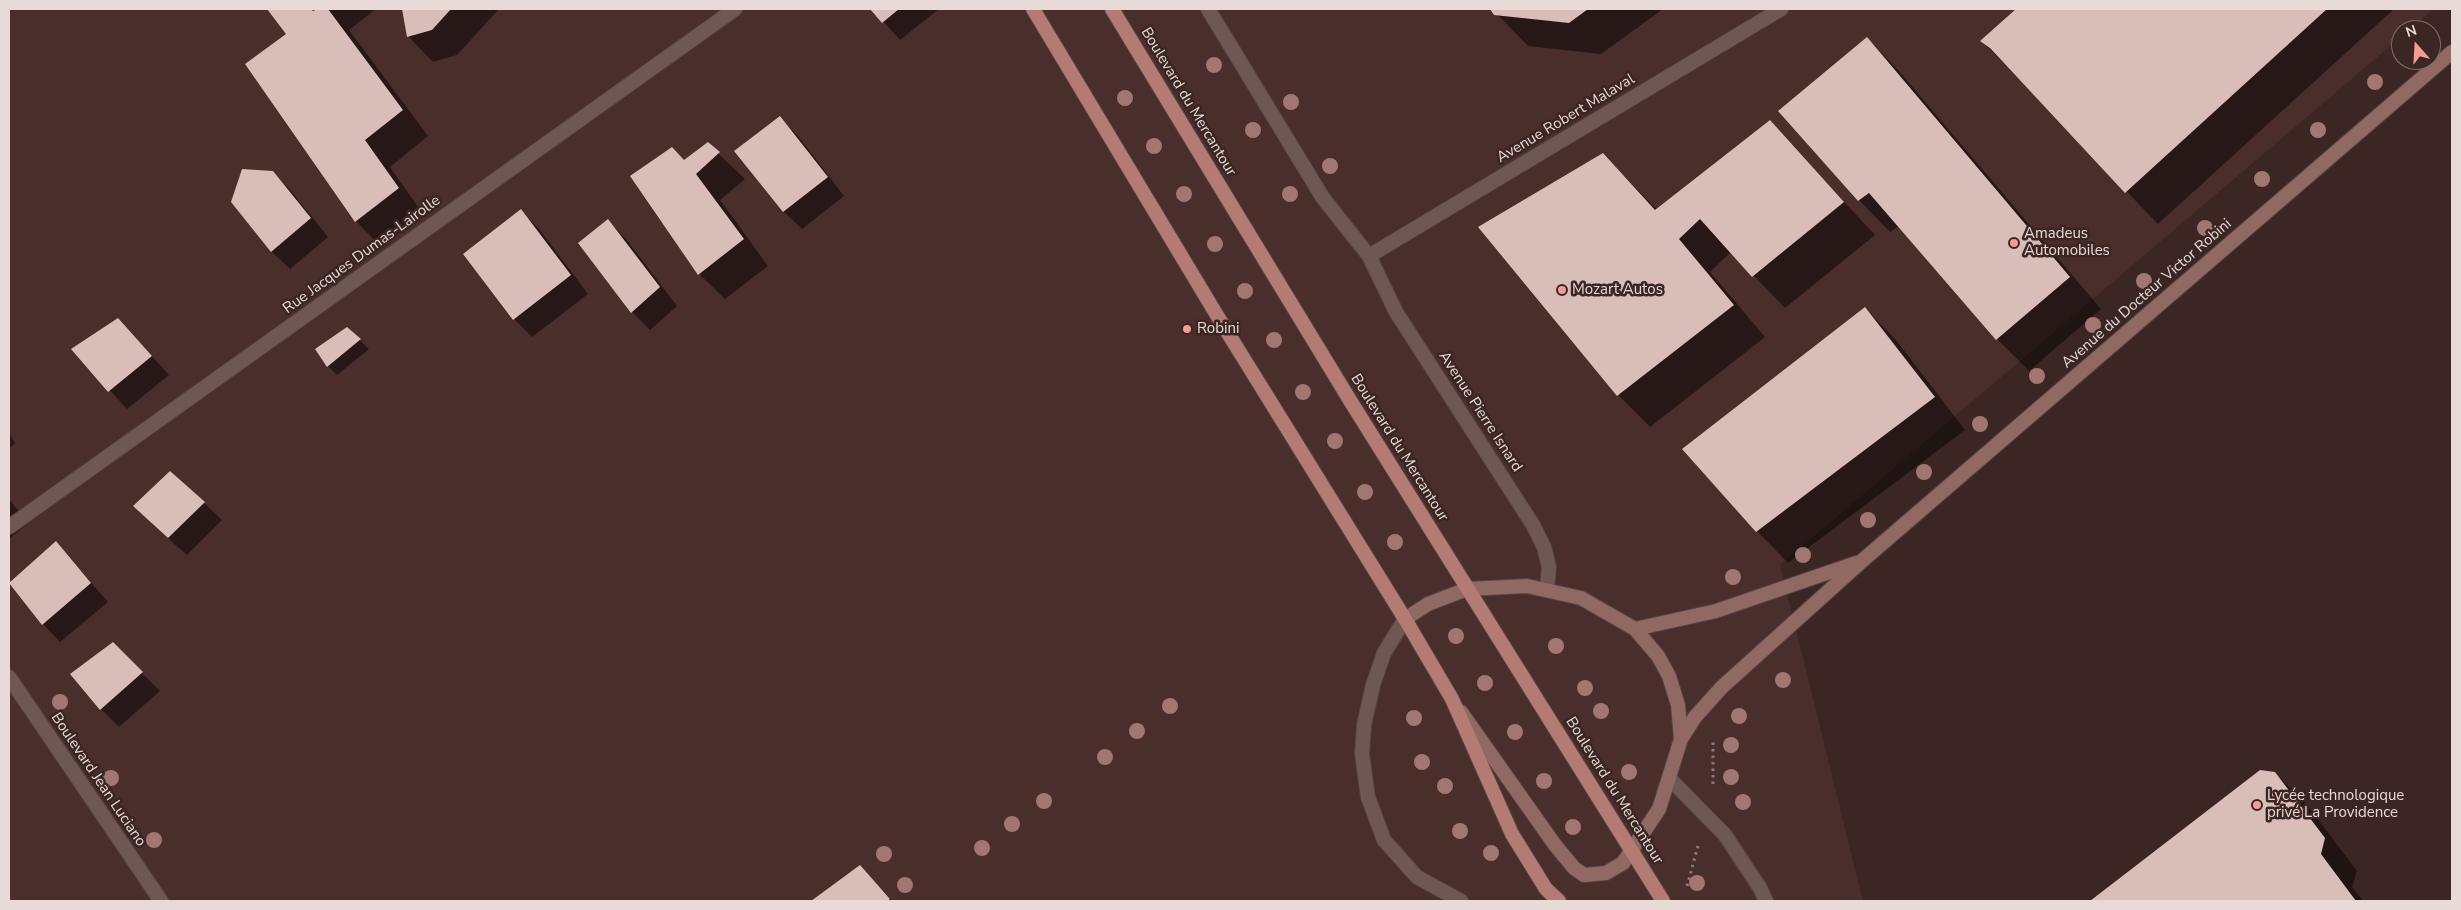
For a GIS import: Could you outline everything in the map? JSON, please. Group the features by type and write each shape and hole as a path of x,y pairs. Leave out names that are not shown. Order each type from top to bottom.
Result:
{"main road":[{"path":"1033,9 1218,317 1405,619 1452,699 1574,868 1584,876 1606,873 1623,863 1659,809 1681,739 1678,705 1669,676 1658,656 1634,629 1581,598 1527,586 1467,589 1428,604 1405,619"},
{"name":"Boulevard du Mercantour","path":"1112,9 1467,589 1663,901"},
{"name":"Avenue du Docteur Victor Robini","path":"1681,739 1695,717 1722,687 1863,560 2452,52"},
{"name":"Avenue du Docteur Victor Robini","path":"1634,629 1716,611 1863,560"},
{"path":"1452,699 1512,834 1546,889 1559,901"}],"street":[{"name":"Rue Jacques Dumas-Lairolle","path":"9,527 735,9"},
{"name":"Avenue Pierre Isnard","path":"1208,9 1323,198 1369,256 1396,312 1533,525 1544,547 1549,567 1547,589"},
{"name":"Avenue Robert Malaval","path":"1369,256 1781,9"},
{"path":"1405,619 1384,653 1373,684 1364,725 1362,754 1368,797 1384,840 1416,877 1461,901"},
{"name":"Boulevard Jean Luciano","path":"9,677 161,901"},
{"path":"1670,779 1725,835 1760,888 1766,901"}],"shaded area":[{"path":"9,9 2434,9 2421,20 2391,20 2391,46 1780,565 1863,901 9,901"}],"building":[{"path":"267,9 311,9 313,11 328,9 403,110 365,140 399,188 355,222 245,64 286,34"},
{"path":"402,9 451,9 432,30 407,37"},
{"path":"870,9 899,9 882,23"},
{"path":"1490,9 1588,9 1569,23 1494,15"},
{"path":"2016,9 2327,9 2125,193 1990,48 1980,41"},
{"path":"1867,37 2070,277 1996,340 1869,193 1858,201 1778,111"},
{"path":"780,116 828,177 783,212 734,151"},
{"path":"1770,120 1844,202 1752,277 1700,219 1679,239 1734,305 1617,396 1478,227 1603,153 1655,210"},
{"path":"708,142 720,152 696,174 744,239 698,275 630,176 672,147 684,160"},
{"path":"242,169 273,171 311,218 271,252 231,202"},
{"path":"521,209 571,275 513,320 463,254"},
{"path":"608,219 660,287 631,313 578,243"},
{"path":"1865,307 1935,397 1756,532 1682,449"},
{"path":"118,318 152,356 108,392 71,349"},
{"path":"347,327 361,339 327,367 315,349"},
{"path":"170,471 205,502 168,538 133,506"},
{"path":"56,541 91,583 42,625 9,583"},
{"path":"113,642 143,672 100,710 70,674"},
{"name":"Lycée technologique privé La Providence","path":"2260,770 2275,772 2325,838 2321,854 2356,901 2090,901"},
{"path":"860,865 890,899 887,901 811,901"}],"place":[{"name":"Amadeus Automobiles","path":"2014,243"},
{"name":"Mozart Autos","path":"1562,290"},
{"name":"Robini","path":"1187,329"},
{"name":"Lycée technologique privé La Providence","path":"2257,805"}]}
